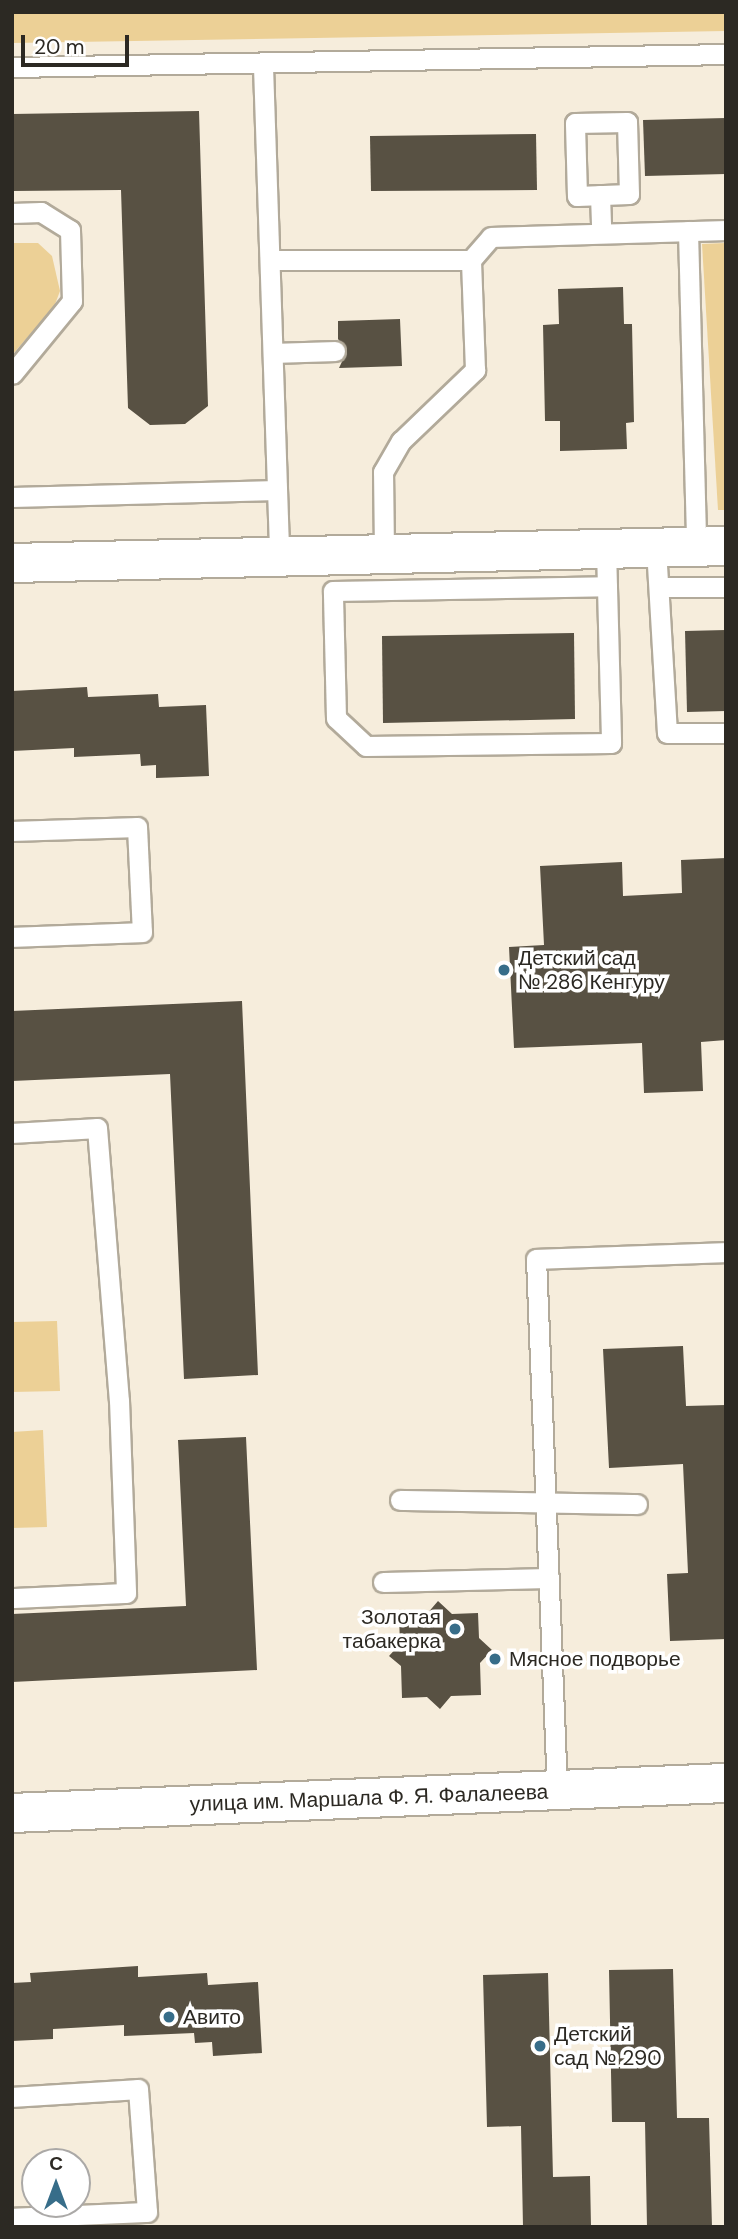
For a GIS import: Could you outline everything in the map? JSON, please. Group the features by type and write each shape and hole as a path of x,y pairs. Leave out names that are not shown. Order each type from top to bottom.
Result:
{"street":[{"path":"12,563 279,557 384,551 607,567 656,548 711,546"},
{"name":"улица им. Маршала Ф. Я. Фалалеева","path":"12,1813 726,1783"}],"lane":[{"path":"12,67 263,66 726,54"},
{"path":"263,66 279,557"},
{"path":"627,122 629,194 600,195 577,196 575,123 627,122"},
{"path":"600,195 601,233"},
{"path":"12,213 41,212 70,230 72,301 12,374"},
{"path":"384,551 383,472 401,441 475,370 471,260 491,237 726,230"},
{"path":"688,231 711,546"},
{"path":"270,260 471,260"},
{"path":"273,353 335,351"},
{"path":"12,497 276,491"},
{"path":"656,548 667,733 726,733"},
{"path":"607,567 611,743 366,746 336,718 333,591 607,567"},
{"path":"659,587 726,587"},
{"path":"12,831 137,827 142,932 12,937"},
{"path":"12,1133 97,1128 119,1400 126,1593 12,1598"},
{"path":"557,1790 536,1259 726,1252"},
{"path":"400,1500 546,1505 637,1504"},
{"path":"383,1582 548,1578"},
{"path":"12,2098 138,2089 147,2213 12,2218"}],"shaded area":[{"path":"12,12 726,12 726,31 12,43"},
{"path":"12,243 38,243 52,256 60,291 54,307 12,355"},
{"path":"726,243 726,510 718,510 702,244"},
{"path":"57,1321 60,1391 12,1392 12,1322"},
{"path":"43,1430 47,1527 12,1528 12,1432"}],"building":[{"path":"199,111 208,406 185,424 150,425 128,408 121,190 12,191 12,114"},
{"path":"726,118 726,174 645,176 643,120"},
{"path":"536,134 537,190 371,191 370,136"},
{"path":"623,287 624,324 632,324 634,422 626,423 627,449 560,451 560,421 545,421 543,325 559,324 558,289"},
{"path":"400,319 402,366 339,368 347,351 338,339 338,321"},
{"path":"726,630 726,711 687,712 685,631"},
{"path":"574,633 575,719 383,723 382,636"},
{"path":"87,687 88,697 158,694 159,707 206,705 209,776 156,778 156,765 141,766 140,754 74,757 74,748 12,751 12,691"},
{"path":"726,858 726,1040 701,1042 703,1091 644,1093 642,1043 514,1048 509,947 544,945 540,866 622,862 623,896 682,893 681,860"},
{"path":"242,1001 258,1375 184,1379 170,1074 12,1081 12,1011"},
{"path":"683,1346 686,1406 726,1405 726,1639 670,1641 667,1574 688,1573 683,1464 609,1468 603,1349"},
{"path":"246,1437 257,1670 12,1682 12,1614 186,1606 178,1440"},
{"path":"438,1601 452,1614 478,1613 479,1638 492,1650 480,1663 481,1695 451,1696 440,1709 427,1697 402,1698 401,1666 389,1656 400,1644 399,1616 426,1615"},
{"path":"138,1966 138,1977 207,1973 208,1985 258,1982 262,2053 213,2056 212,2042 195,2043 194,2033 124,2036 124,2025 53,2029 53,2039 12,2041 12,1983 31,1982 30,1973"},
{"path":"673,1969 677,2118 709,2118 712,2227 647,2227 645,2122 612,2122 609,1970"},
{"path":"548,1973 553,2177 590,2176 591,2227 523,2227 521,2126 487,2127 483,1975"}],"place":[{"name":"Детский сад № 286 Кенгуру","path":"504,970"},
{"name":"Золотая табакерка","path":"455,1629"},
{"name":"Мясное подворье","path":"495,1659"},
{"name":"Авито","path":"169,2017"},
{"name":"Детский сад № 290","path":"540,2046"}]}
